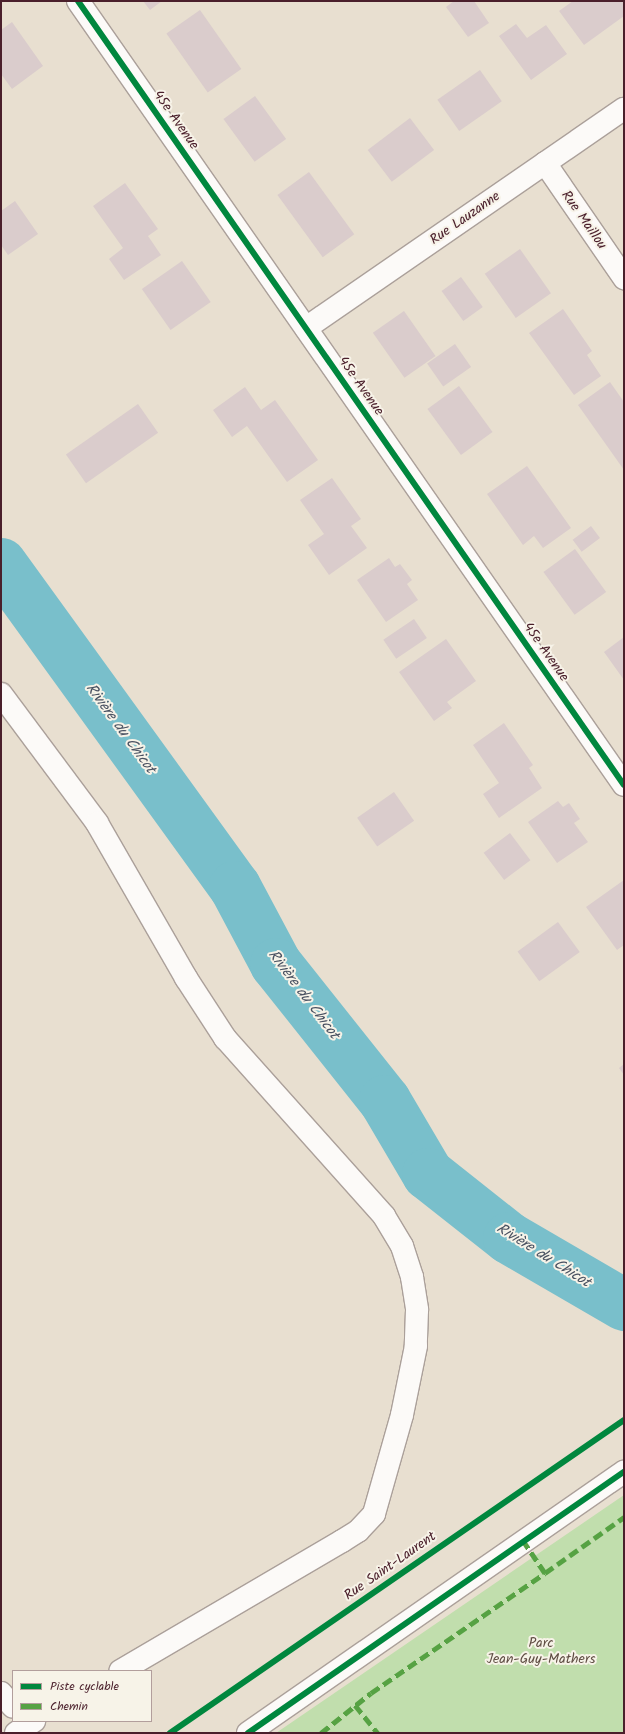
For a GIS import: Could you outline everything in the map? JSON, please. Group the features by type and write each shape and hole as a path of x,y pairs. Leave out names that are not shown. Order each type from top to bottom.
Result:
{"street":[{"name":"45e Avenue","path":"78,1 624,785"},
{"name":"Rue Lauzanne","path":"306,328 624,109"},
{"name":"Rue Maillou","path":"545,163 624,278"},
{"path":"4,704 97,822 186,978 225,1038 384,1216 402,1246 412,1278 417,1310 416,1346 402,1415 374,1514 358,1531 342,1541 122,1670"},
{"path":"248,1733 624,1472"},
{"path":"1,1692 12,1706"}],"green space":[{"name":"Parc Jean-Guy-Mathers","path":"624,1495 624,1733 276,1733"}],"building":[{"path":"143,1 162,1 150,10"},
{"path":"454,1 474,1 489,23 468,37 446,7"},
{"path":"573,1 624,1 624,16 584,45 559,11"},
{"path":"200,10 241,69 208,92 166,34"},
{"path":"12,22 43,66 12,89 1,74 1,30"},
{"path":"516,24 527,38 546,25 567,54 531,80 499,36"},
{"path":"480,70 502,101 459,131 437,100"},
{"path":"255,96 286,139 255,162 223,119"},
{"path":"410,118 434,150 392,182 368,150"},
{"path":"309,172 354,234 323,257 277,195"},
{"path":"125,183 158,229 148,236 161,255 124,280 109,259 123,248 93,206"},
{"path":"15,201 38,234 8,255 1,245 1,211"},
{"path":"520,249 551,293 516,318 485,274"},
{"path":"182,261 211,302 171,330 142,289"},
{"path":"461,277 483,307 463,321 442,291"},
{"path":"563,309 592,351 587,355 601,376 574,395 529,333"},
{"path":"404,311 436,356 404,378 373,333"},
{"path":"455,344 471,367 443,386 427,364"},
{"path":"610,382 624,402 624,470 578,405"},
{"path":"459,386 493,432 461,455 427,409"},
{"path":"245,387 261,410 275,400 318,460 287,482 247,426 232,437 213,410"},
{"path":"138,404 158,433 86,483 66,454"},
{"path":"527,466 571,528 543,548 534,536 523,545 487,494"},
{"path":"332,478 361,519 351,526 367,548 329,575 308,545 324,534 300,500"},
{"path":"591,526 600,538 582,552 573,540"},
{"path":"575,549 606,592 575,615 543,572"},
{"path":"389,558 395,567 400,564 412,580 407,584 418,600 386,622 357,580"},
{"path":"414,619 427,638 396,659 383,640"},
{"path":"624,637 624,680 604,652"},
{"path":"446,639 476,681 447,702 452,708 434,721 399,672"},
{"path":"504,723 533,765 529,768 542,788 499,818 483,794 499,783 473,745"},
{"path":"394,792 414,821 377,846 357,818"},
{"path":"558,801 563,807 569,803 580,819 574,823 588,842 557,863 528,822"},
{"path":"510,833 530,860 504,880 484,853"},
{"path":"624,880 624,945 617,950 586,907"},
{"path":"558,922 580,952 539,981 518,951"},
{"path":"624,1064 624,1075 619,1068"}],"waterway":[{"name":"Rivière du Chicot","path":"1,564 235,887 276,964 385,1101 428,1174 509,1238 624,1305"}],"marked path":[{"path":"545,1573 624,1517"},
{"path":"321,1733 371,1693 545,1573 524,1542"},
{"path":"355,1705 378,1733"}],"cycle path":[{"path":"78,1 624,785"},
{"name":"Rue Saint-Laurent","path":"170,1733 624,1420"},
{"path":"248,1733 624,1472"}]}
